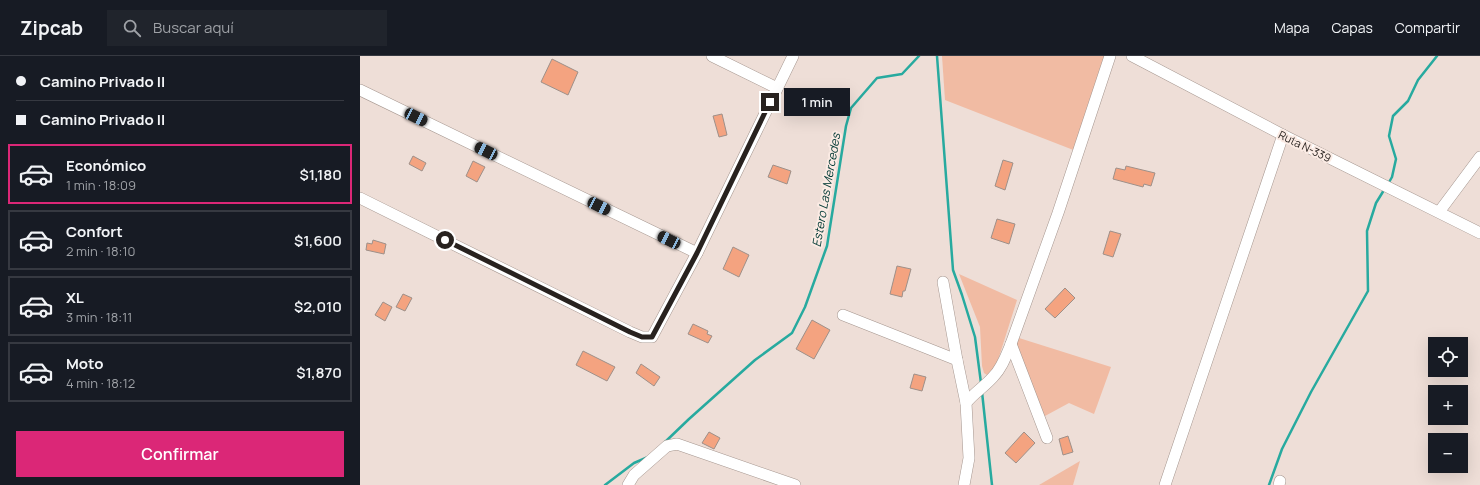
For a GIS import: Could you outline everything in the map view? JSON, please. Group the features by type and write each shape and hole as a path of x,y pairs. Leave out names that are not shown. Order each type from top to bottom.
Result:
{"street":[{"path":"712,56 777,88"},
{"path":"360,198 623,329 646,338 652,337 697,253 793,56"},
{"path":"966,403 993,377 1003,362 1011,344 1058,213 1110,56"},
{"name":"Ruta N-339","path":"1132,56 1283,135 1480,233"},
{"path":"360,90 697,253"},
{"path":"1164,485 1283,135"},
{"path":"1439,212 1480,157"},
{"path":"943,282 956,360 966,403 969,458 964,485"},
{"path":"843,315 956,360"},
{"path":"1011,344 1047,438"},
{"path":"628,485 634,475 667,446 677,444 795,485"}],"shaded area":[{"path":"942,56 1107,56 1076,151 945,100"},
{"path":"959,274 1017,300 998,360 990,377 984,373 982,366 980,327"},
{"path":"1019,338 1111,367 1094,414 1069,403 1045,416 1034,411 1013,354"},
{"path":"1080,461 1073,485 1039,485"}],"building":[{"path":"552,59 578,72 568,95 541,82"},
{"path":"722,114 727,135 719,137 713,116"},
{"path":"413,156 426,163 422,171 409,164"},
{"path":"1003,160 1013,163 1005,190 995,186"},
{"path":"473,161 485,167 477,182 466,176"},
{"path":"773,165 791,171 787,184 768,177"},
{"path":"1126,166 1155,173 1151,186 1144,184 1143,187 1113,179 1116,168 1125,170"},
{"path":"997,219 1015,224 1009,244 991,238"},
{"path":"1110,231 1121,234 1113,257 1103,254"},
{"path":"373,240 386,244 384,254 366,250 367,243 372,244"},
{"path":"733,247 749,255 739,277 723,269"},
{"path":"897,266 911,269 902,297 890,294"},
{"path":"1065,288 1075,298 1055,318 1045,309"},
{"path":"403,294 412,298 405,311 396,307"},
{"path":"383,302 392,307 385,321 375,315"},
{"path":"812,320 830,330 814,359 796,349"},
{"path":"693,324 708,331 707,334 712,336 708,343 688,334"},
{"path":"583,351 615,367 607,381 576,365"},
{"path":"641,364 660,377 654,386 636,373"},
{"path":"914,374 926,377 922,391 910,388"},
{"path":"709,432 720,438 714,449 702,443"},
{"path":"1024,432 1035,443 1016,463 1005,453"},
{"path":"1068,436 1073,452 1063,455 1059,439"}],"waterway":[{"name":"Estero Las Mercedes","path":"665,442 755,360 792,333 805,307 827,246 846,126 851,108 877,78 902,74 919,56"},
{"path":"937,56 953,270 975,337 981,383"},
{"path":"1388,184 1392,177 1396,159 1389,136 1393,116 1408,101 1418,80 1437,56"},
{"path":"1269,485 1282,449 1311,392 1368,291 1367,231 1376,203 1384,190"},
{"path":"982,392 992,485"},
{"name":"Estero Las Mercedes","path":"605,485 634,463 648,457"}],"route":[{"path":"445,240 630,332 646,338 652,337 697,253 770,102"}]}
